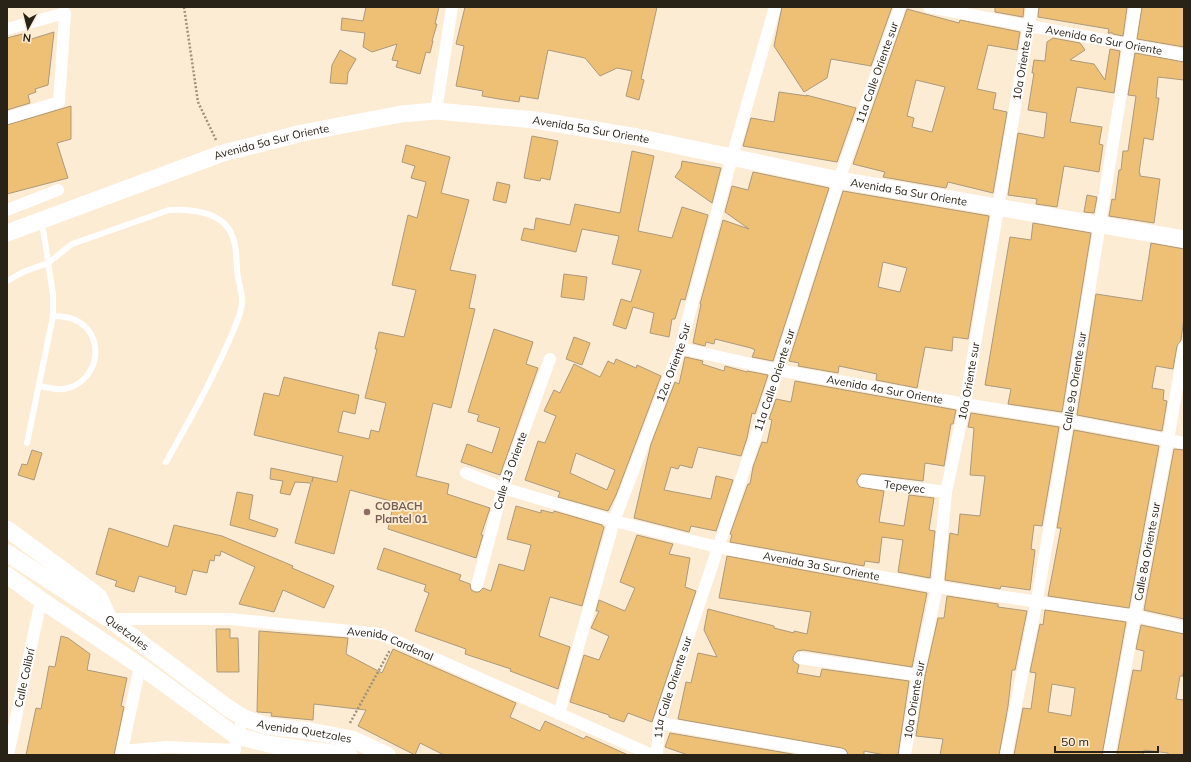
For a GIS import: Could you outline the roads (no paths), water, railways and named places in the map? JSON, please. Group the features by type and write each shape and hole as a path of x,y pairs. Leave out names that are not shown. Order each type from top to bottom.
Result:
{"street":[{"path":"436,111 452,7"},
{"name":"12a. Oriente Sur","path":"559,714 614,521 680,348 775,7"},
{"name":"11a Calle Oriente sur","path":"658,755 659,723 717,547 778,370 839,180 900,7"},
{"name":"Avenida 6a Sur Oriente","path":"929,7 1184,55"},
{"name":"10a Oriente sur","path":"905,755 918,675 937,587 946,492 965,404 1032,7"},
{"name":"Calle 9a Oriente sur","path":"1006,755 1037,600 1068,421 1135,7"},
{"path":"7,28 65,13 60,102 7,118"},
{"name":"Avenida 5a Sur Oriente","path":"7,233 223,153 302,133 401,114 436,111 535,120 637,137 839,180 1099,226 1184,239"},
{"path":"7,210 58,190"},
{"name":"Avenida 4a Sur Oriente","path":"680,348 778,370 1184,443"},
{"name":"Calle 8a Oriente sur","path":"1108,755 1184,348"},
{"name":"Calle 13 Oriente","path":"477,585 503,488 550,359"},
{"name":"Avenida 3a Sur Oriente","path":"466,473 503,488 614,521 717,547 937,587 1037,600 1135,616 1184,627"},
{"name":"Tepeyec","path":"864,480 946,492"},
{"path":"7,529 93,592 99,598 109,619"},
{"name":"Quetzales","path":"7,553 109,619 228,708 244,718"},
{"name":"Quetzales","path":"7,575 41,600 140,666 235,743"},
{"name":"Calle Colibrí","path":"8,755 41,600"},
{"name":"Avenida Cardenal","path":"109,619 230,619 380,634 652,755"},
{"path":"800,658 918,675"},
{"path":"140,666 121,753 166,747 235,743 244,718"},
{"name":"Avenida Quetzales","path":"244,718 267,726 310,731 349,745 387,755"},
{"path":"659,723 841,755"},
{"name":"Avenida Quetzales","path":"235,743 273,745 349,745"}],"lane":[{"path":"7,281 23,272 48,263 72,244 169,210 184,210 214,217 225,224 233,237 236,253 237,278 241,291 242,303 238,319 218,367 166,462"},
{"path":"26,443 53,316 53,295 42,220"},
{"path":"39,386 63,389 75,385 86,378 92,368 96,355 94,342 89,331 80,322 68,317 53,316"}],"place":[{"name":"COBACH Plantel 01","path":"367,512"}]}
